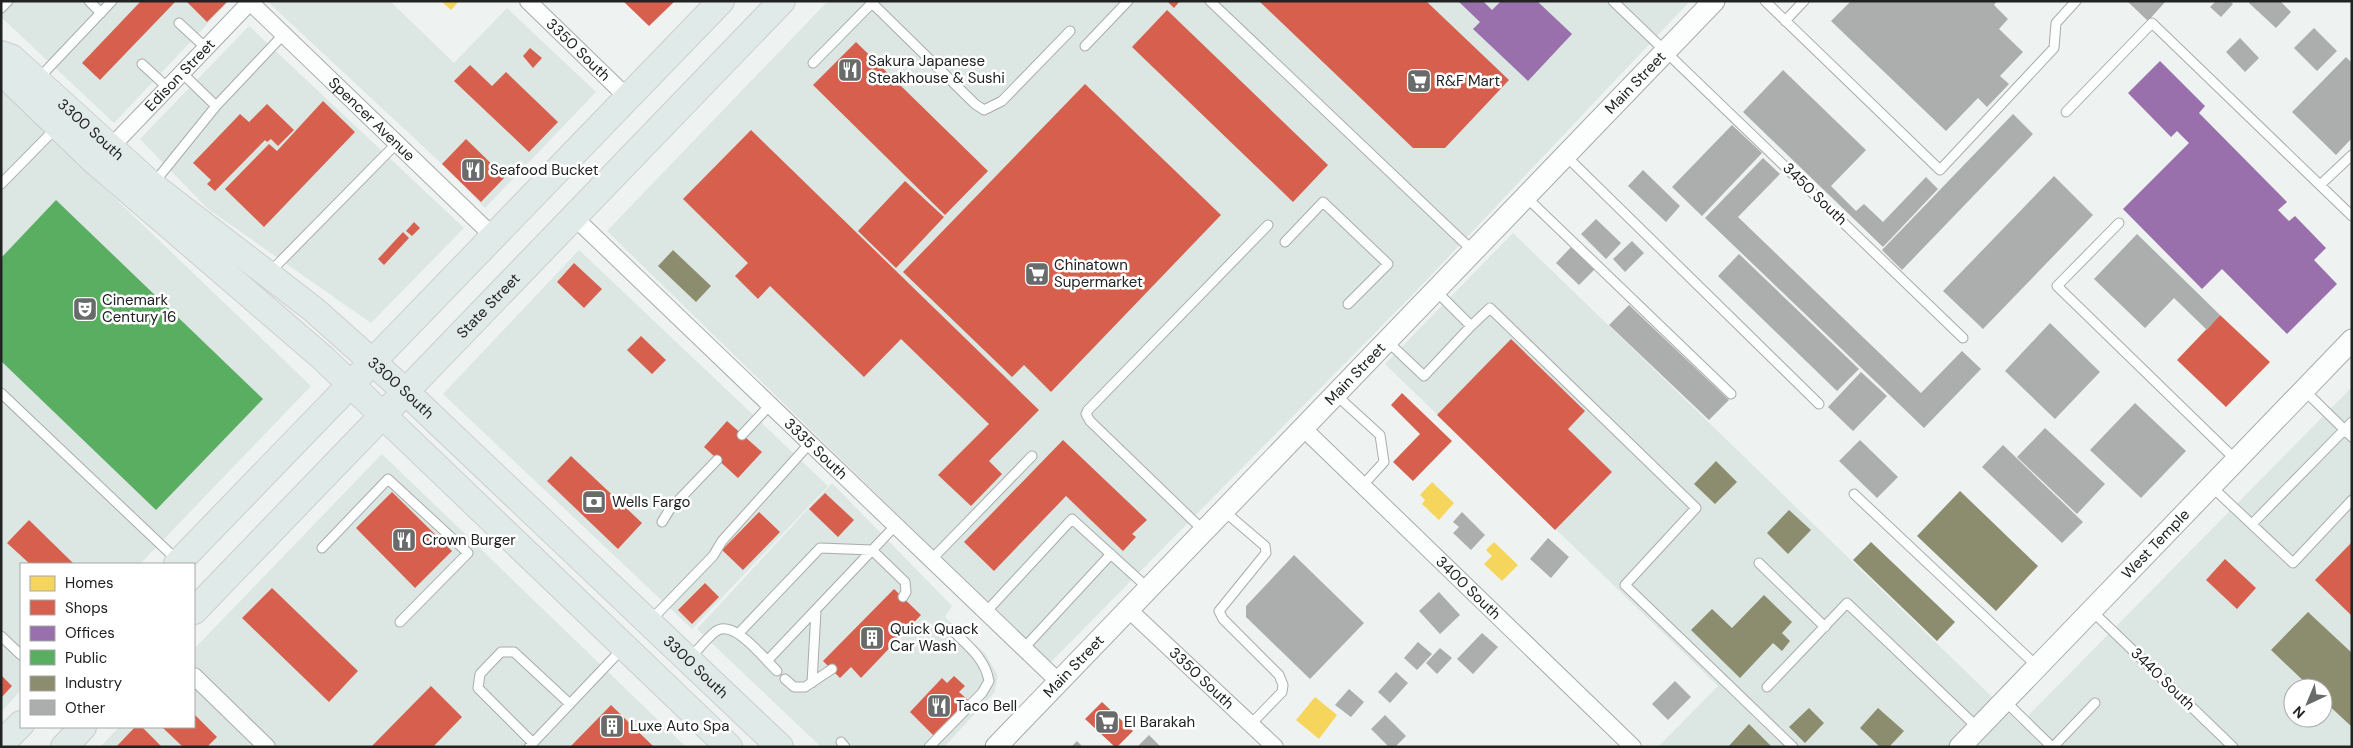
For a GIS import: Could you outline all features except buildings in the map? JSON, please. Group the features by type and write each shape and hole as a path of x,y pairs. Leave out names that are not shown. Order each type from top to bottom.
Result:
{"main road":[{"path":"178,563 722,1"},
{"name":"State Street","path":"195,610 782,1"},
{"name":"3300 South","path":"1,54 12,58 152,185 313,309 405,392 780,747"},
{"name":"3300 South","path":"1,71 93,160 287,324 624,648 730,747"},
{"path":"1,744 20,725"},
{"path":"64,747 82,728"}],"street":[{"name":"3350 South","path":"528,1 628,98"},
{"name":"Main Street","path":"996,747 1714,1"},
{"name":"Spencer Avenue","path":"250,2 282,35 494,237"},
{"name":"Edison Street","path":"110,148 250,2"},
{"name":"3335 South","path":"574,216 1059,682"},
{"name":"West Temple","path":"1960,747 2352,340"},
{"name":"3400 South","path":"1303,428 1634,747"},
{"name":"3350 South","path":"1128,609 1275,747"},
{"path":"195,677 266,747"}],"lane":[{"path":"1,8 8,1"},
{"path":"89,1 101,13"},
{"path":"37,80 112,1"},
{"path":"1085,46 1128,1"},
{"path":"1210,1 1473,251"},
{"name":"3450 South","path":"1613,1 1963,338"},
{"path":"1765,1 1940,170 2054,48 2056,23 2076,1"},
{"path":"1785,21 1804,1"},
{"path":"813,63 872,2 975,104 984,110 1002,101 1070,31"},
{"path":"179,23 206,48"},
{"path":"2066,112 2152,23 2352,216"},
{"path":"152,185 216,106 282,35"},
{"path":"142,64 168,88"},
{"path":"182,73 216,106"},
{"path":"1,184 58,126"},
{"path":"268,274 397,144"},
{"path":"1566,155 1818,404"},
{"path":"2320,185 2352,155"},
{"path":"1525,197 1731,394"},
{"path":"1285,242 1323,202 1388,264 1348,304"},
{"path":"2119,223 2057,286 2236,460"},
{"path":"1204,531 1090,421 1086,414 1268,225"},
{"path":"1436,290 1471,326"},
{"path":"1387,341 1424,376 1490,308 1696,508 1625,585 1793,747"},
{"path":"2304,390 2352,437"},
{"path":"1,393 178,563"},
{"path":"1335,394 1380,435 1384,462 1363,485"},
{"path":"742,435 770,405"},
{"path":"2252,524 2352,422"},
{"path":"649,622 713,556 722,541 810,443"},
{"path":"931,560 1032,456"},
{"path":"662,522 670,509 717,460"},
{"path":"322,548 388,479 468,553 400,622"},
{"path":"2211,486 2292,562 2352,500"},
{"path":"1854,494 2038,667"},
{"path":"1224,510 1265,546 1266,553 1219,611 1222,620 1279,675 1283,685 1282,692 1251,724"},
{"path":"986,612 1072,519 1149,588"},
{"path":"767,661 896,525"},
{"path":"739,632 820,548 872,550 905,582 906,592 903,597"},
{"path":"1024,648 1111,554"},
{"path":"1759,563 1825,627"},
{"path":"1768,687 1847,603 1978,729"},
{"path":"812,683 816,610"},
{"name":"3440 South","path":"2092,611 2233,747"},
{"path":"688,660 716,630 727,628 739,632 777,671"},
{"path":"929,747 982,693 989,681 987,669 980,658 950,628"},
{"path":"1,636 20,654"},
{"path":"570,704 514,652 500,652 480,674 478,688 531,745 624,648"},
{"path":"785,679 794,687 805,688 832,670"},
{"path":"2005,701 2052,747 2095,704"}],"shaded area":[{"path":"1,1 229,1 114,123 1,17"},
{"path":"390,1 454,63 507,8 596,92 485,208 442,164 268,2"},
{"path":"828,1 1690,1 1419,288 1050,663 607,231"},
{"path":"249,26 464,228 371,323 208,209 140,139"},
{"path":"1,89 311,386 141,563 20,563 20,691 1,712"},
{"path":"1513,233 2020,724 2352,387 2352,747 1658,747 1718,686 1385,364"},
{"path":"579,250 828,486 692,629 443,394"},
{"path":"382,454 686,747 100,747 118,728 195,728 195,648"},
{"path":"832,483 952,606 945,617 985,653 998,676 994,693 944,747 821,747 697,629"}],"place":[{"name":"Sakura Japanese Steakhouse & Sushi","path":"850,70"},
{"name":"R&F Mart","path":"1419,81"},
{"name":"Seafood Bucket","path":"473,170"},
{"name":"Chinatown Supermarket","path":"1037,274"},
{"name":"Cinemark Century 16","path":"85,309"},
{"name":"Wells Fargo","path":"594,502"},
{"name":"Crown Burger","path":"404,540"},
{"name":"Quick Quack Car Wash","path":"872,638"},
{"name":"Taco Bell","path":"939,706"},
{"name":"El Barakah","path":"1107,722"},
{"name":"Luxe Auto Spa","path":"612,726"}]}
